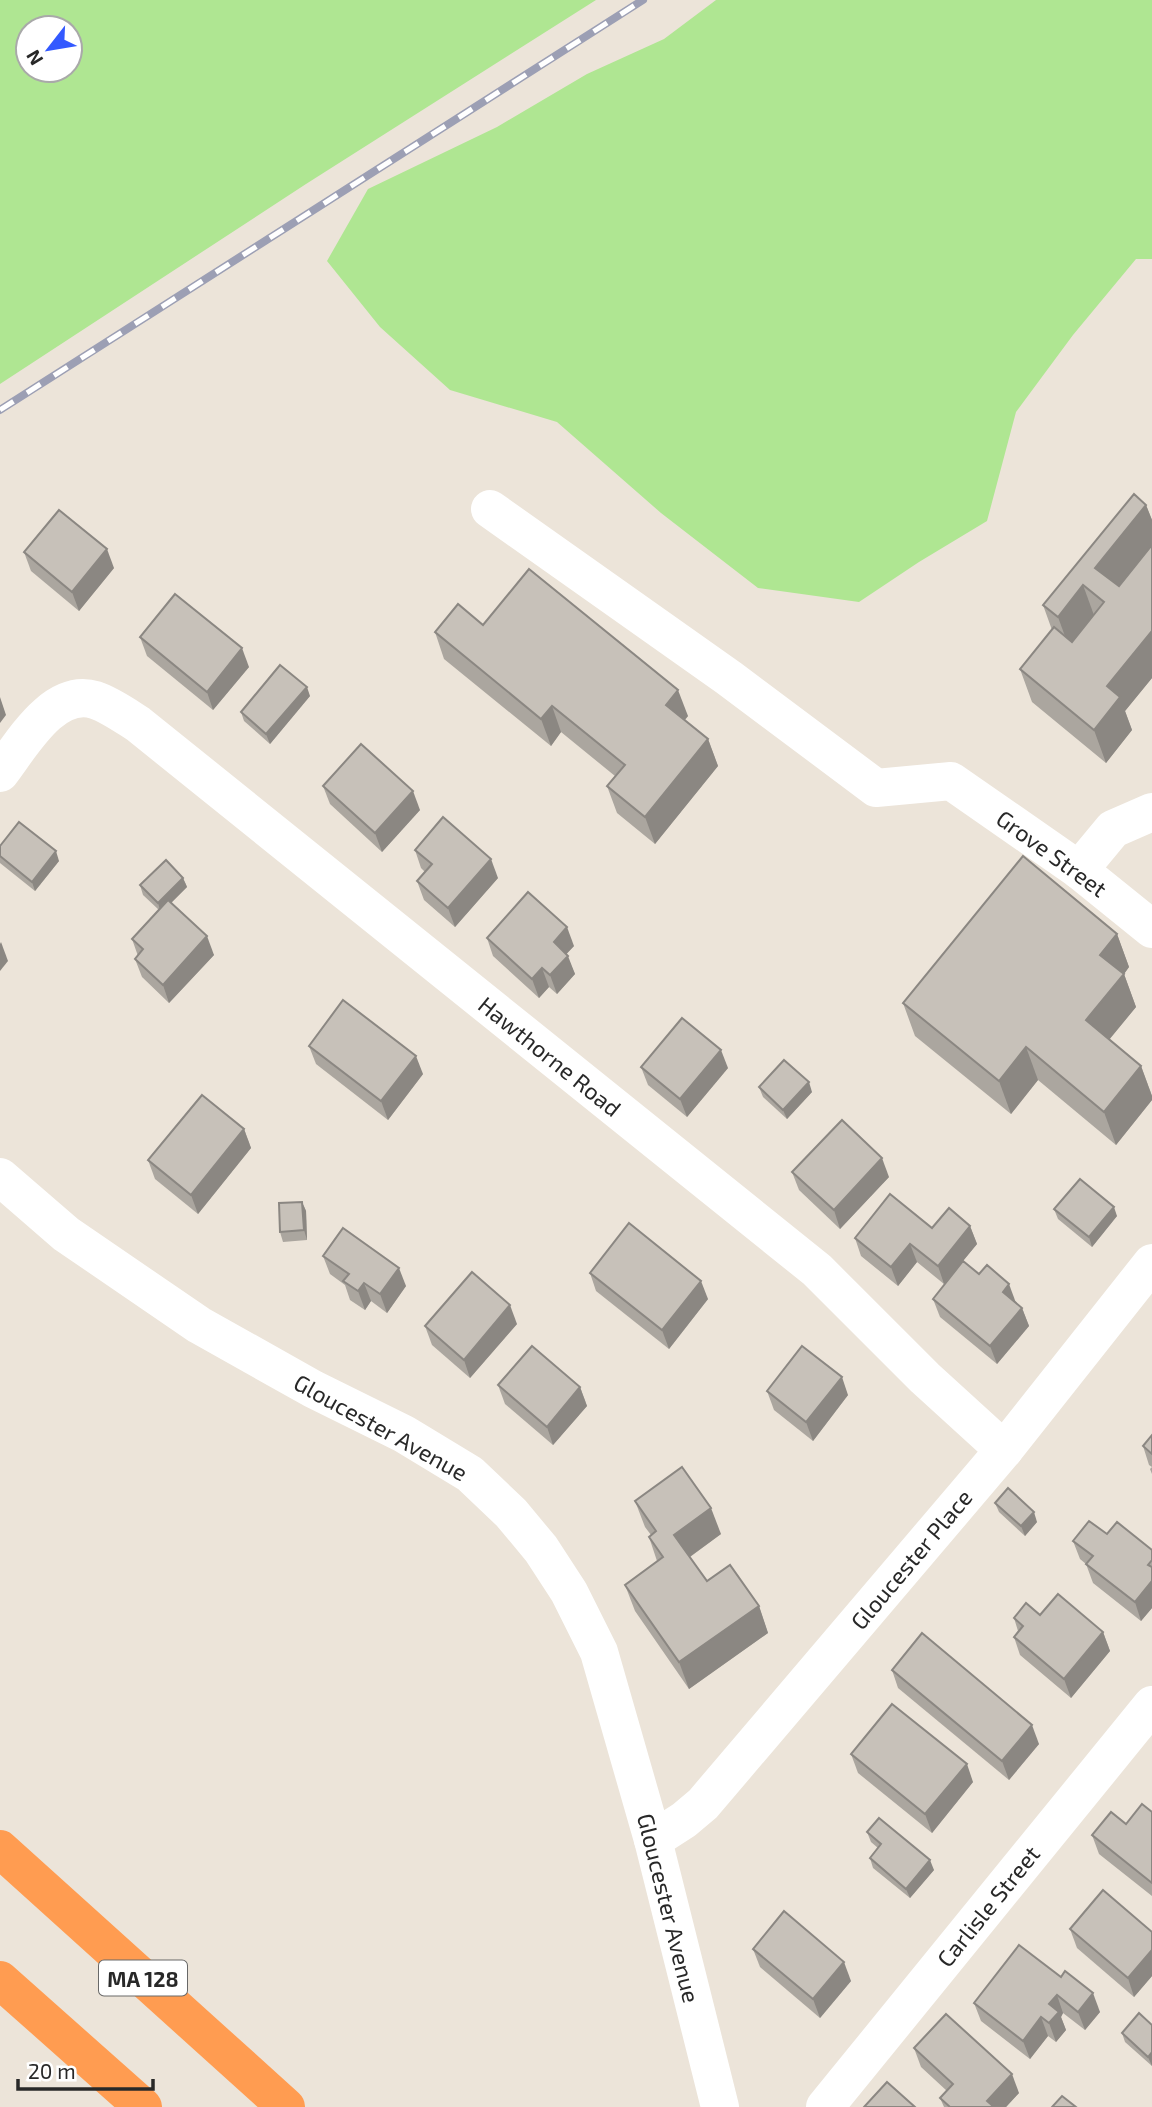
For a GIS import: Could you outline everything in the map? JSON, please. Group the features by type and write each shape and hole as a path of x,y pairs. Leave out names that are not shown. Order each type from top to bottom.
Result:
{"highway":[{"name":"MA 128","path":"0,1849 286,2107"},
{"path":"0,1980 143,2107"}],"street":[{"name":"Grove Street","path":"490,509 717,670 876,788 951,781 1079,870 1152,929"},
{"name":"Hawthorne Road","path":"0,773 47,713 72,699 92,699 112,707 138,724 817,1270 925,1378 1004,1450"},
{"path":"1079,870 1113,828 1152,812"},
{"name":"Gloucester Avenue","path":"0,1178 66,1234 199,1325 313,1389 404,1434 470,1474 511,1513 541,1549 569,1592 599,1652 653,1840 720,2107"},
{"name":"Gloucester Place","path":"653,1840 703,1804 1004,1450 1152,1262"},
{"name":"Carlisle Street","path":"825,2107 1152,1705"}],"green space":[{"path":"0,0 596,0 306,184 0,384"},
{"path":"716,0 1152,0 1152,259 1136,259 1073,335 1016,412 987,521 859,602 758,588 661,513 557,422 450,390 380,327 327,261 368,189 497,127 587,74 664,39"}],"building":[{"path":"1134,494 1146,505 1095,568 1119,586 1152,545 1152,631 1107,686 1120,697 1094,730 1020,669 1054,627 1072,642 1104,602 1083,585 1058,617 1043,605"},
{"path":"59,510 107,549 72,592 24,552"},
{"path":"529,569 678,690 666,705 708,739 645,817 607,786 625,765 552,706 541,719 435,632 458,604 483,625"},
{"path":"175,594 242,648 207,692 140,637"},
{"path":"280,665 307,687 266,734 241,712"},
{"path":"361,744 413,791 375,833 323,786"},
{"path":"443,817 491,859 448,908 417,881 432,864 415,850"},
{"path":"19,822 56,851 32,882 0,856 0,846"},
{"path":"1023,856 1117,934 1100,955 1124,974 1086,1020 1141,1066 1104,1112 1026,1047 999,1081 903,1003"},
{"path":"166,860 183,878 158,903 140,885"},
{"path":"528,892 567,927 554,942 568,956 550,975 542,968 532,979 487,938"},
{"path":"168,900 207,936 163,985 135,959 143,949 132,939"},
{"path":"343,1000 416,1056 381,1101 309,1046"},
{"path":"682,1018 721,1050 680,1099 641,1067"},
{"path":"784,1060 809,1082 783,1110 759,1087"},
{"path":"202,1095 244,1129 191,1195 148,1160"},
{"path":"842,1120 882,1158 834,1210 792,1172"},
{"path":"1080,1179 1114,1207 1089,1237 1054,1209"},
{"path":"890,1194 932,1228 949,1208 970,1226 938,1266 910,1244 891,1267 855,1238"},
{"path":"302,1202 304,1230 280,1232 279,1203"},
{"path":"629,1223 701,1281 662,1330 590,1273"},
{"path":"343,1228 399,1268 380,1294 364,1283 358,1291 343,1281 349,1274 323,1256"},
{"path":"963,1261 979,1274 987,1265 1009,1284 1003,1292 1022,1308 990,1346 933,1299"},
{"path":"472,1272 510,1305 464,1360 425,1326"},
{"path":"532,1346 580,1387 547,1427 498,1385"},
{"path":"802,1346 842,1377 806,1422 767,1391"},
{"path":"1152,1435 1152,1454 1143,1446"},
{"path":"682,1467 711,1508 674,1535 707,1581 730,1565 759,1606 679,1662 625,1585 663,1557 649,1537 656,1531 635,1501"},
{"path":"1008,1488 1034,1512 1021,1526 995,1503"},
{"path":"1089,1521 1107,1534 1117,1522 1152,1550 1152,1560 1148,1565 1152,1567 1152,1581 1135,1602 1086,1564 1093,1556 1073,1541"},
{"path":"1058,1594 1103,1632 1064,1679 1014,1637 1023,1626 1014,1618 1026,1603 1040,1615"},
{"path":"922,1633 1032,1725 1002,1761 892,1670"},
{"path":"892,1704 967,1764 925,1814 851,1754"},
{"path":"1142,1804 1152,1812 1152,1883 1092,1835 1111,1812 1126,1824"},
{"path":"879,1818 930,1860 906,1889 870,1858 881,1844 867,1832"},
{"path":"1103,1890 1152,1932 1152,1950 1128,1978 1070,1929"},
{"path":"784,1911 844,1962 813,1999 753,1949"},
{"path":"1019,1945 1061,1977 1065,1971 1093,1993 1078,2012 1057,1995 1049,2004 1059,2012 1049,2023 1041,2017 1023,2041 974,2003"},
{"path":"1139,2013 1152,2025 1152,2052 1148,2057 1122,2033"},
{"path":"946,2014 1012,2074 987,2101 994,2107 950,2107 940,2098 953,2084 914,2048"},
{"path":"887,2082 915,2107 864,2107"},
{"path":"1062,2096 1076,2107 1052,2107"}],"railway":[{"path":"0,410 643,0"}]}
